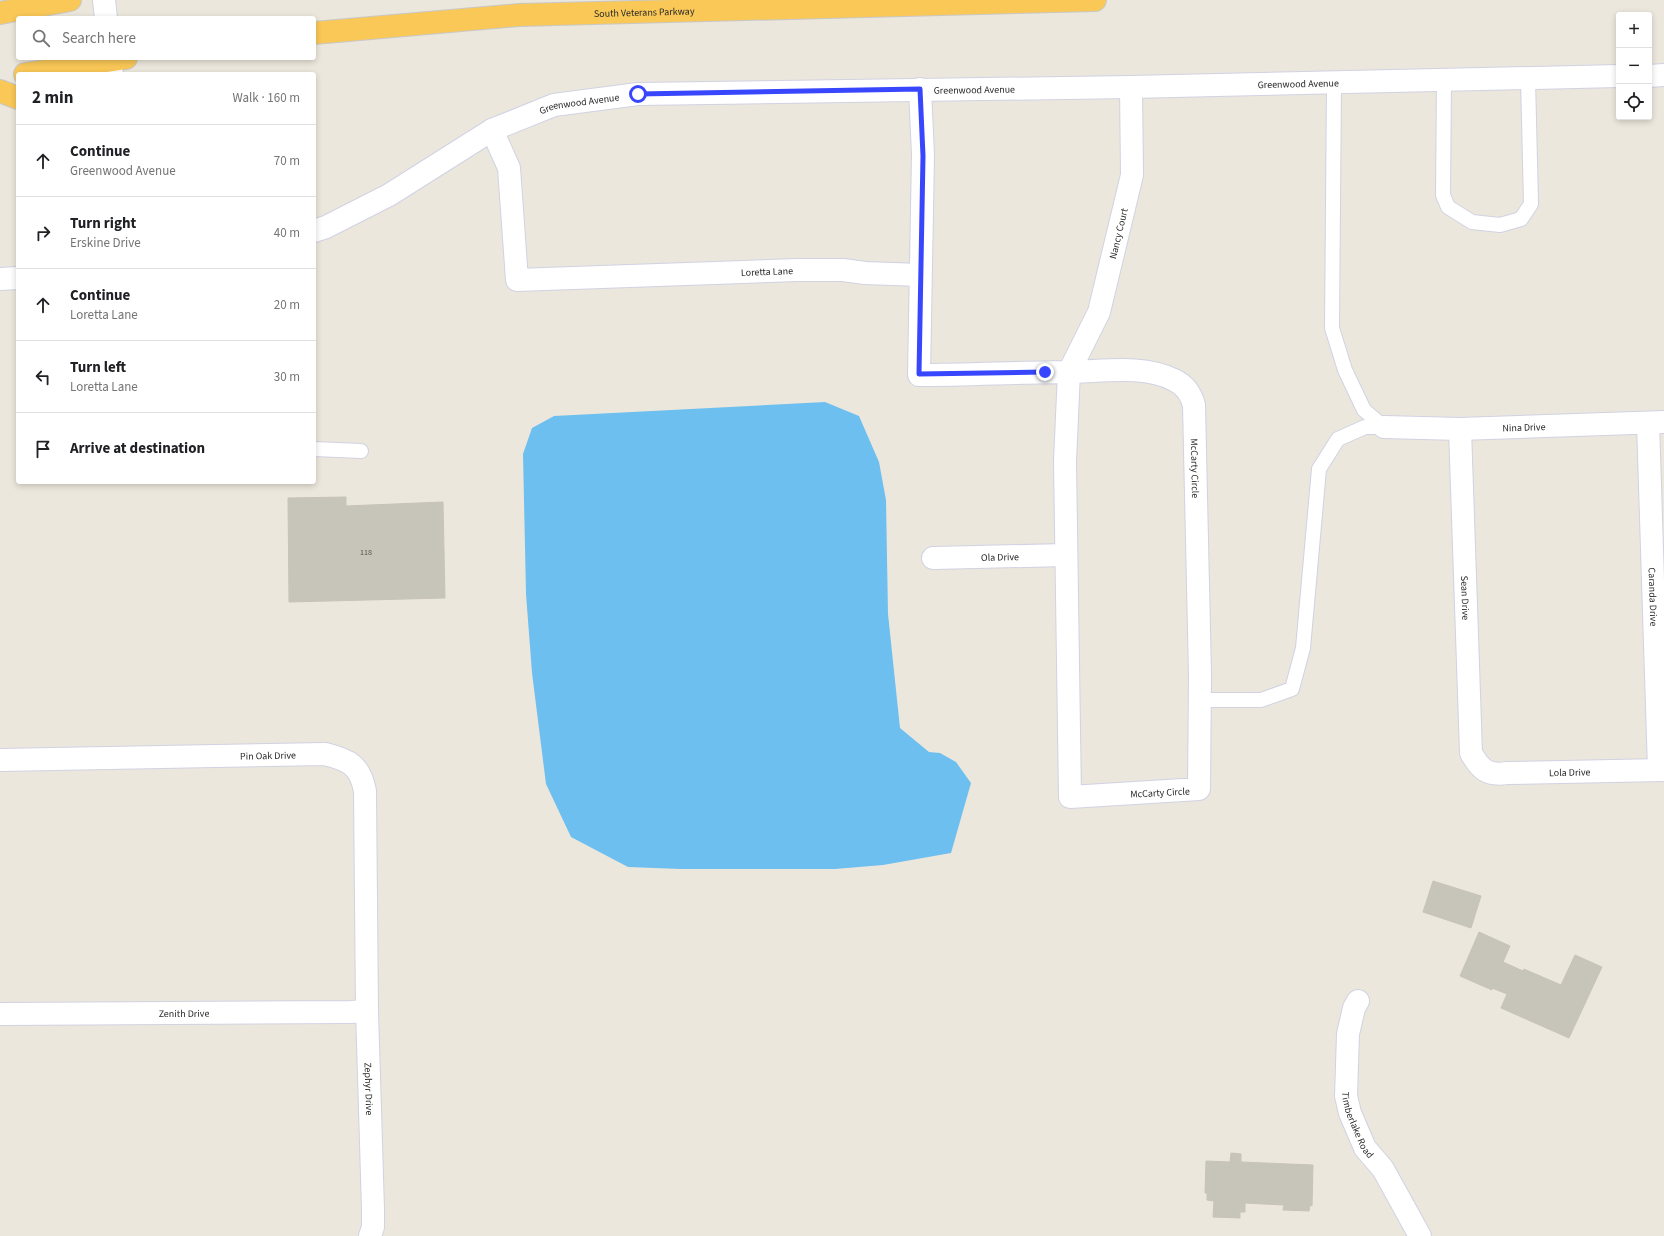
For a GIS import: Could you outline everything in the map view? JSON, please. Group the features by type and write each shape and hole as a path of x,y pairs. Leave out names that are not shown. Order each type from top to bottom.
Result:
{"highway":[{"path":"0,13 70,0"},
{"name":"South Veterans Parkway","path":"316,33 519,15 1095,0"},
{"path":"0,4 42,5"},
{"path":"41,72 114,63"},
{"path":"0,78 16,75"},
{"path":"0,91 16,97"}],"street":[{"path":"104,0 106,16"},
{"path":"1652,76 1664,75"},
{"name":"Greenwood Avenue","path":"316,230 326,227 389,195 492,130 554,105 638,94 1130,87 1616,76"},
{"name":"Nancy Court","path":"1069,372 1099,312 1132,175 1130,87"},
{"path":"920,89 923,156 919,374 1069,372"},
{"name":"Loretta Lane","path":"492,130 509,168 517,280 797,270 843,270 864,273 920,275"},
{"path":"0,279 16,278"},
{"name":"McCarty Circle","path":"1131,371 1158,374 1175,380 1189,392 1194,405 1200,700 1199,789 1070,797 1066,555 1065,461 1069,372 1131,371"},
{"name":"Nina Drive","path":"1384,427 1460,429 1656,423"},
{"name":"Caranda Drive","path":"1656,423 1661,770"},
{"name":"Sean Drive","path":"1460,429 1471,752 1478,766"},
{"name":"Ola Drive","path":"933,558 1066,555"},
{"name":"Pin Oak Drive","path":"0,760 325,754 344,759 352,765 363,781 366,791 367,942"},
{"name":"Lola Drive","path":"1478,766 1484,770 1498,774 1661,770"},
{"name":"Zephyr Drive","path":"367,942 367,1011 373,1209 373,1227 370,1236"},
{"name":"Timberlake Road","path":"1358,1001 1354,1008 1348,1034 1346,1096 1350,1113 1365,1148 1383,1169 1420,1236"},
{"name":"Zenith Drive","path":"0,1014 367,1011"}],"lane":[{"path":"1444,80 1443,195 1448,207 1472,222 1500,225 1521,219 1531,204 1528,78"},
{"path":"1334,83 1332,328 1345,370 1364,410 1384,427"},
{"path":"1200,700 1261,700 1292,689 1303,648 1319,469 1338,439 1365,427 1384,427"},
{"path":"316,449 361,451"}],"water":[{"path":"825,402 859,416 879,462 886,500 888,614 900,728 929,752 940,753 956,762 971,783 951,853 883,865 835,869 680,869 628,867 571,837 546,784 532,673 526,594 523,454 532,428 554,416"}],"building":[{"path":"346,497 346,506 443,502 445,598 289,602 288,498"},
{"path":"1433,881 1481,896 1471,928 1423,912"},
{"path":"1479,932 1510,946 1503,962 1523,971 1524,969 1561,985 1575,955 1602,967 1569,1038 1501,1008 1507,994 1492,988 1492,990 1460,976"},
{"path":"1231,1153 1241,1154 1241,1162 1313,1165 1312,1206 1310,1205 1309,1211 1283,1210 1284,1205 1245,1203 1245,1212 1240,1212 1240,1218 1213,1217 1214,1201 1207,1200 1207,1193 1205,1193 1206,1161 1230,1162"}],"route":[{"path":"638,94 920,89 923,156 919,374 1045,372"}]}
